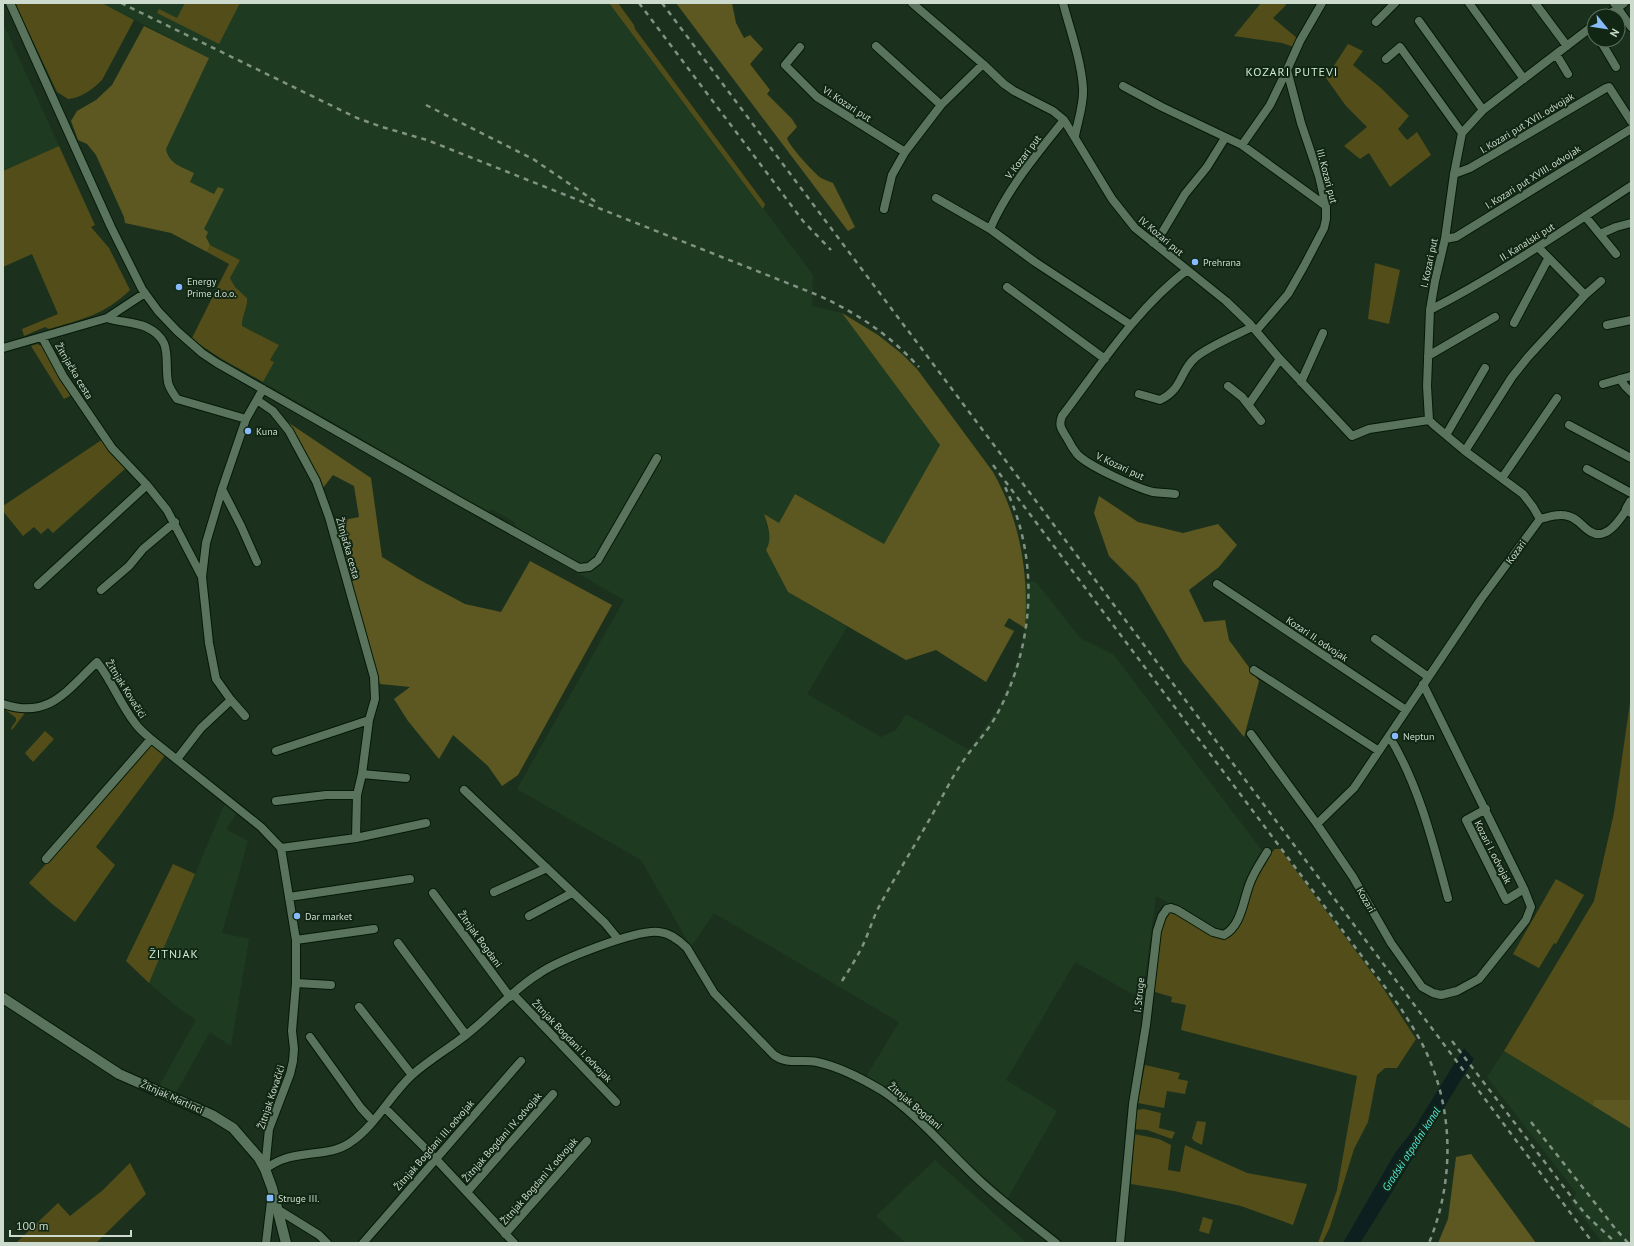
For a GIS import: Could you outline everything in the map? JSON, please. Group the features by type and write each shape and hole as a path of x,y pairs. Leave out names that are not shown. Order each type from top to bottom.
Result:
{"street":[{"path":"10,3 111,227 145,293 167,320 202,353 459,501 579,568 589,567 598,560 657,458"},
{"name":"IV. Kozari put","path":"912,3 1004,84 1014,91 1053,111 1064,120 1112,199 1135,228 1226,301 1254,329"},
{"path":"1063,3 1077,56 1083,87 1082,105 1075,136"},
{"path":"1242,145 1270,105 1300,41 1322,3"},
{"path":"1376,22 1395,3"},
{"path":"1469,3 1524,79"},
{"path":"1535,3 1567,46"},
{"path":"1618,5 1631,26"},
{"path":"1419,21 1483,110"},
{"path":"1386,60 1400,47 1462,133 1483,110 1586,32"},
{"name":"VI. Kozari put","path":"800,46 785,65 796,77 817,97 905,152"},
{"path":"876,46 941,104"},
{"path":"1605,48 1616,67"},
{"path":"1556,54 1568,74"},
{"path":"884,208 892,175 905,152 941,104 983,64"},
{"name":"III. Kozari put","path":"1254,329 1288,294 1324,228 1326,219 1326,206 1319,176 1301,123 1287,70"},
{"path":"1123,86 1162,107 1242,145 1326,206"},
{"name":"I. Kozari put XVII. odvojak","path":"1454,174 1470,168 1609,87 1631,121"},
{"name":"V. Kozari put","path":"990,229 999,208 1015,183 1064,120"},
{"name":"I. Kozari put XVIII. odvojak","path":"1445,239 1456,237 1631,129"},
{"name":"I. Kozari put","path":"1429,420 1427,386 1430,310 1445,239 1454,174 1462,133"},
{"path":"1153,243 1185,194 1207,167 1225,138"},
{"name":"II. Kanalski put","path":"1430,310 1461,294 1538,247 1631,186"},
{"path":"936,198 990,229 1035,262 1131,325"},
{"path":"1585,216 1616,254"},
{"path":"1600,234 1616,227 1631,223"},
{"path":"1538,247 1548,259 1585,295"},
{"path":"1514,323 1548,259"},
{"name":"V. Kozari put","path":"1175,494 1152,491 1097,468 1077,455 1060,428 1059,423 1062,416 1131,325 1158,295 1186,270"},
{"path":"1465,451 1512,377 1528,357 1585,295 1601,281"},
{"path":"1007,288 1105,359"},
{"name":"Žitnjačka cesta","path":"145,293 107,318 42,337 63,376 106,439 120,457 147,485 168,510 197,570 202,577"},
{"path":"1428,356 1495,316"},
{"name":"Žitnjačka cesta","path":"107,318 145,326 156,334 166,349 168,358 168,382 171,391 176,398 246,419"},
{"path":"1607,325 1631,320"},
{"path":"1139,394 1160,400 1170,395 1176,389 1194,358 1254,329 1352,436 1369,429 1429,420 1465,451 1523,494 1540,519 1566,515 1575,518 1591,532 1596,534 1611,529 1630,507"},
{"path":"1301,382 1323,333"},
{"path":"3,348 42,337"},
{"path":"1249,404 1280,359"},
{"path":"1446,435 1485,368"},
{"path":"1603,384 1631,376"},
{"path":"1620,379 1631,392"},
{"path":"1228,386 1249,404 1261,421"},
{"name":"Žitnjačka cesta","path":"245,716 216,679 209,643 202,577 206,543 222,489 246,419 263,389"},
{"path":"1502,478 1557,398"},
{"name":"Žitnjačka cesta","path":"257,400 273,412 289,431 316,481 329,518 374,676 375,699 369,720"},
{"path":"1569,425 1631,458"},
{"path":"1587,469 1631,493"},
{"path":"38,585 147,485"},
{"path":"222,489 257,562"},
{"name":"Kozari","path":"1317,824 1354,788 1480,599 1540,519"},
{"path":"101,590 129,566 143,549 175,522"},
{"name":"Kozari II. odvojak","path":"1217,584 1406,710"},
{"path":"1375,639 1425,680"},
{"name":"Žitnjak Kovačići","path":"3,704 26,709 48,704 60,697 97,662 107,674 116,694 136,725 151,739 261,827 281,848 296,940 293,1061 269,1129 265,1169"},
{"path":"1254,670 1379,751"},
{"name":"Kozari I. odvojak","path":"1425,680 1524,889 1506,900 1466,820 1486,809"},
{"path":"177,759 201,728 231,700"},
{"path":"276,751 369,720 362,774 357,795 356,838"},
{"name":"Kozari","path":"1251,734 1317,824 1353,877 1391,943 1422,987 1433,993 1441,995 1457,991 1479,978 1526,920 1531,907 1524,889"},
{"path":"1389,736 1398,750 1429,830 1448,898"},
{"path":"46,859 151,739"},
{"path":"362,774 406,778"},
{"path":"464,790 605,923 618,939"},
{"path":"276,801 326,795 357,795"},
{"path":"281,848 356,838 426,822"},
{"name":"I. Struge","path":"1120,1243 1133,1104 1146,1025 1157,931 1162,916 1167,909 1171,908 1177,910 1213,932 1224,935 1236,923 1250,882 1267,852"},
{"path":"494,892 547,868"},
{"path":"290,897 410,879"},
{"name":"Žitnjak Bogdani","path":"433,893 512,995"},
{"path":"529,916 572,893"},
{"path":"296,940 374,929"},
{"name":"Žitnjak Bogdani","path":"265,1169 285,1158 336,1150 355,1140 412,1075 466,1035 539,973 561,962 618,939 651,931 670,935 687,948 714,993 779,1059 787,1061 816,1062 837,1068 858,1077 882,1091 903,1107 981,1182 1018,1214 1056,1243"},
{"path":"398,943 466,1035"},
{"path":"296,983 331,985"},
{"name":"Žitnjak Bogdani I. odvojak","path":"512,995 616,1102"},
{"name":"Žitnjak Martinci","path":"3,998 119,1074 196,1107 233,1128 259,1158 272,1188 266,1243"},
{"path":"359,1007 412,1075"},
{"path":"310,1037 361,1108 373,1121"},
{"name":"Žitnjak Bogdani III. odvojak","path":"363,1243 521,1061"},
{"name":"Žitnjak Bogdani IV. odvojak","path":"467,1192 553,1094"},
{"path":"384,1108 436,1159 514,1243"},
{"name":"Žitnjak Bogdani V. odvojak","path":"505,1234 587,1141"},
{"path":"272,1188 286,1243"},
{"path":"277,1209 319,1235 327,1243"}],"shaded area":[{"path":"15,3 102,3 134,20 102,80 95,87 78,97 68,99 57,92"},
{"path":"102,3 609,3 813,275 812,306 842,313 940,445 884,544 795,494 779,523 764,515 770,535 770,544 766,550 788,592 847,627 807,694 881,737 896,730 906,714 969,750 998,709 1018,659 1025,628 1025,582 1036,582 1081,639 1113,654 1263,852 1246,881 1239,910 1229,928 1221,932 1156,896 1142,999 1075,962 1006,1080 1057,1111 1008,1198 899,1101 866,1077 899,1022 714,913 691,947 641,860 517,789 624,600 525,543 529,535 517,528 513,521 491,509 489,512 263,382 273,362 270,360 279,345 242,326 241,321 247,308 247,298 235,287 230,278 240,260 210,245 204,230 214,194 190,182 176,164 170,159 166,149 209,58"},
{"path":"185,3 240,3 219,44 157,13 159,9 177,18"},
{"path":"609,3 618,3 634,25 635,29 765,204 763,209"},
{"path":"676,3 732,3 736,23 744,38 750,35 763,49 750,64 770,90 767,94 792,119 797,127 787,138 789,142 817,175 822,179 833,183 855,227 848,231"},
{"path":"1261,3 1285,3 1286,5 1273,18 1297,38 1294,47 1282,43 1234,36"},
{"path":"3,23 59,146 3,171"},
{"path":"144,26 209,58 166,149 173,162 194,173 190,182 214,194 218,187 224,189 204,229 208,232 206,237 210,245 207,252 171,233 125,223 124,217 96,155 87,144 78,140 71,121 77,111 96,100 112,85"},
{"path":"1348,44 1363,51 1353,65 1381,88 1409,116 1398,129 1407,140 1417,132 1431,155 1390,187 1369,153 1360,159 1344,146 1367,127 1346,106 1326,78"},
{"path":"59,146 95,225 91,227 109,248 130,290 102,311 49,329 45,327 24,336 22,329 58,314 32,254 3,267 3,171"},
{"path":"210,245 240,260 230,278 235,287 247,298 242,319 242,326 279,345 270,360 274,362 263,382 217,356 192,338 229,264 207,252"},
{"path":"1375,263 1400,270 1389,324 1368,319"},
{"path":"842,313 878,335 902,354 917,369 993,472 1010,509 1021,547 1024,567 1026,607 1025,628 1009,618 1004,626 1014,631 986,682 936,650 906,660 788,592 766,550 769,536 764,514 779,523 795,494 884,544 940,445"},
{"path":"37,344 42,346 72,395 64,399 31,346"},
{"path":"286,421 371,478 382,557 418,579 465,604 501,612 530,561 612,605 518,775 502,786 488,766 453,735 439,759 408,721 394,699 410,687 380,684 334,522 359,517 354,486 333,475 323,488 309,466"},
{"path":"103,439 126,468 53,533 48,528 41,534 34,527 23,536 3,511 3,506"},
{"path":"1099,496 1138,522 1183,533 1218,524 1237,545 1219,567 1189,590 1204,622 1225,620 1229,640 1259,681 1244,737 1183,662 1137,584 1109,556 1094,513"},
{"path":"1631,696 1631,1100 1594,1100 1592,1105 1504,1051 1594,901 1614,813"},
{"path":"3,707 25,713 12,730 11,728 16,721 16,718"},
{"path":"45,731 54,739 33,762 25,753"},
{"path":"154,745 166,754 96,847 115,865 75,922 29,883 151,746"},
{"path":"226,801 238,811 226,829 248,841 222,933 249,939 231,1046 210,1032 175,1094 159,1086 196,1020 181,1010 149,983"},
{"path":"1275,849 1280,849 1381,985 1416,1039 1397,1068 1385,1068 1377,1075 1368,1122 1354,1149 1330,1227 1322,1243 1318,1243 1337,1190 1357,1076 1181,1030 1186,1005 1171,1002 1172,997 1152,991 1162,922 1170,911 1225,937 1253,880"},
{"path":"173,864 195,874 149,983 126,961"},
{"path":"1556,879 1584,895 1556,944 1554,943 1539,968 1513,954"},
{"path":"1504,1051 1631,1129 1631,1243 1603,1243 1570,1201 1577,1194 1487,1077"},
{"path":"1145,1065 1180,1073 1178,1079 1188,1081 1185,1094 1167,1091 1164,1108 1138,1103"},
{"path":"1594,1100 1631,1100 1631,1129 1592,1105"},
{"path":"1144,1109 1161,1113 1159,1128 1175,1132 1172,1139 1147,1130 1134,1129 1136,1110"},
{"path":"1197,1121 1206,1122 1202,1145 1194,1141 1192,1138"},
{"path":"1134,1134 1159,1139 1171,1145 1168,1170 1180,1172 1185,1145 1247,1173 1307,1184 1293,1225 1241,1206 1174,1191 1131,1184"},
{"path":"1471,1154 1536,1243 1438,1243 1448,1219 1456,1157"},
{"path":"935,1160 1027,1243 905,1242 876,1216"},
{"path":"130,1163 146,1194 96,1243 16,1243 58,1203 70,1216 103,1190"},
{"path":"1203,1217 1213,1220 1209,1234 1199,1231"}],"water":[{"name":"Gradski otpadni kanal","path":"1464,1048 1474,1059 1374,1221 1360,1243 1343,1243 1395,1153 1415,1127"}],"railway":[{"path":"121,3 357,118 427,140 820,296 848,310 873,326 885,335 919,367"},
{"path":"639,3 803,221 831,250"},
{"path":"662,3 1593,1243"},
{"path":"426,105 533,159 596,202"},
{"path":"993,465 1400,1007 1419,1038 1431,1062 1439,1087 1445,1113 1447,1139 1447,1166 1444,1192 1438,1218 1429,1243"},
{"path":"842,981 862,947 881,903 954,775 996,716 1009,689 1019,661 1025,632 1028,602 1028,573 1024,543 1016,515 1005,487"},
{"path":"1452,1041 1573,1199 1587,1216 1616,1243"},
{"path":"1531,1122 1628,1243"}],"place":[{"name":"Prehrana","path":"1195,262"},
{"name":"Energy Prime d.o.o.","path":"179,287"},
{"name":"Kuna","path":"248,431"},
{"name":"Neptun","path":"1395,736"},
{"name":"Dar market","path":"297,916"},
{"name":"Struge III.","path":"270,1198"}],"district":[{"name":"KOZARI PUTEVI","path":"1292,71"},
{"name":"ŽITNJAK","path":"174,953"}]}
